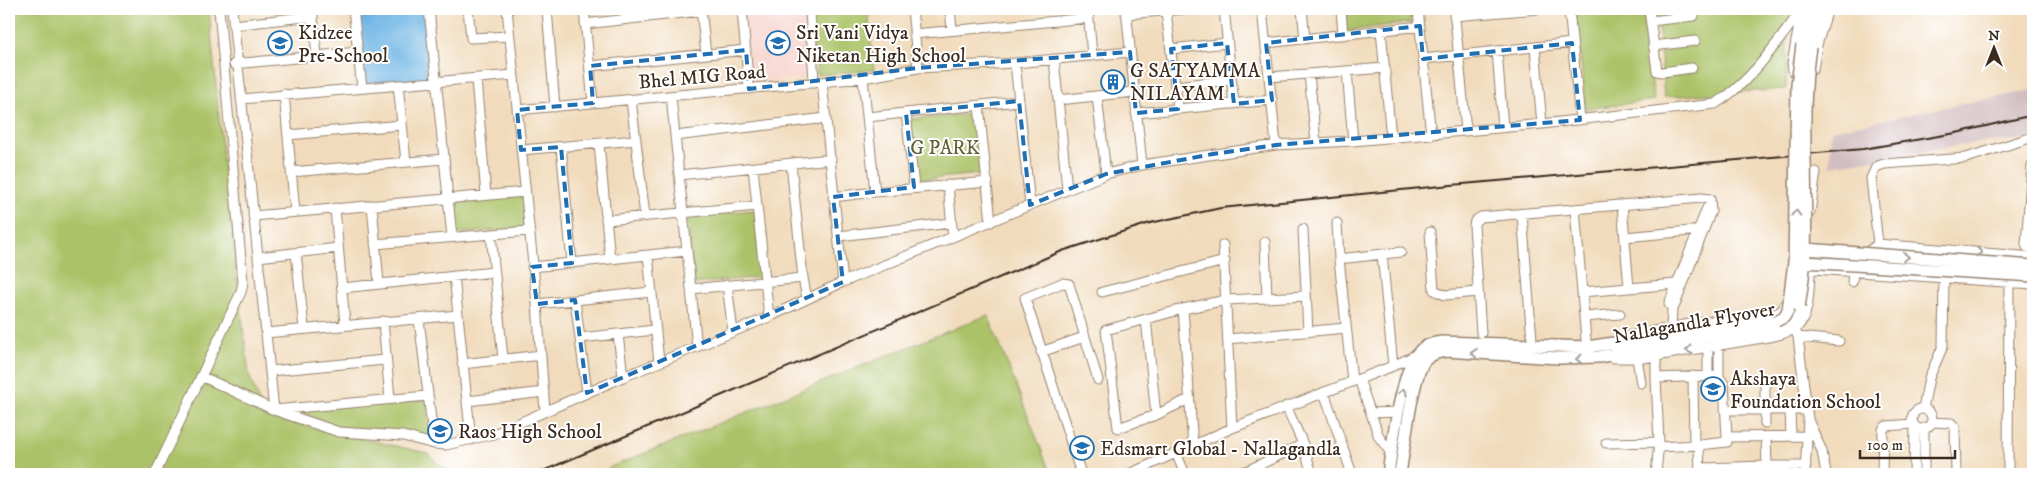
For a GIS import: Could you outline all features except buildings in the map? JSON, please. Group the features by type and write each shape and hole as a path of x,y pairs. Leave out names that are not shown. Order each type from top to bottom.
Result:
{"main road":[{"name":"Nallagandla Flyover","path":"1499,349 1579,348 1600,352 1640,349 1709,337 1776,331 1795,319 1798,313 1807,267 1800,249 1797,85 1805,9"},
{"name":"Nallagandla Flyover","path":"1800,249 1806,86 1810,47 1820,9"},
{"path":"1800,249 2033,266"},
{"path":"1807,267 2033,276"},
{"path":"1388,474 1398,412 1409,368 1416,355 1424,348 1435,343 1499,349"},
{"path":"1400,474 1414,394 1425,361 1431,355 1446,351 1499,349"}],"street":[{"path":"155,474 241,292 243,273 219,9"},
{"path":"232,9 274,410"},
{"path":"362,88 353,10 384,9"},
{"path":"429,9 452,237"},
{"path":"468,9 471,38 509,36"},
{"path":"506,9 537,304 545,410"},
{"path":"546,9 555,106"},
{"path":"584,9 594,103"},
{"path":"742,9 749,89"},
{"path":"810,9 818,82 826,118 831,159 843,282"},
{"path":"912,9 918,68"},
{"path":"950,9 952,30"},
{"path":"1142,165 1126,11 1188,9"},
{"path":"1224,9 1234,104"},
{"path":"1262,9 1276,145"},
{"path":"1302,9 1305,39"},
{"path":"1341,9 1343,35"},
{"path":"1418,9 1430,134"},
{"path":"1466,130 1454,12 1539,9"},
{"path":"1569,9 1580,120"},
{"path":"1649,9 1657,71 1692,68"},
{"path":"1805,9 1792,63 1796,74 1805,75 1812,70 1817,45 1828,9"},
{"path":"201,376 274,410 339,432 403,436 446,445 471,440 494,434 623,377 769,318 843,282 1106,174 1142,165 1276,145 1391,138 1542,124 1715,104 1725,98 1754,70 1805,9"},
{"path":"585,24 663,13 701,10 706,54"},
{"path":"1166,11 1178,109"},
{"path":"233,25 312,12 318,55"},
{"path":"914,34 1088,13 1092,56"},
{"path":"1651,21 1694,16"},
{"path":"1266,43 1420,26"},
{"path":"1381,30 1391,138"},
{"path":"1653,46 1695,41"},
{"path":"1171,49 1227,43"},
{"path":"1423,59 1572,43"},
{"path":"1535,47 1542,124"},
{"path":"590,66 746,50"},
{"path":"1497,51 1503,127"},
{"path":"225,65 358,52"},
{"name":"Bhel MIG Road","path":"516,110 863,78 918,68 1015,63 1130,52"},
{"path":"1054,60 1067,189"},
{"path":"1015,63 1030,205"},
{"path":"1269,77 1385,68"},
{"path":"1347,71 1353,141"},
{"path":"1309,74 1316,143"},
{"path":"241,99 513,75"},
{"path":"863,78 875,192"},
{"path":"476,79 486,195"},
{"path":"1175,86 1231,80"},
{"path":"398,85 406,162"},
{"path":"1058,100 1134,92"},
{"path":"284,94 295,212"},
{"path":"1097,96 1106,174"},
{"path":"671,97 696,347"},
{"path":"631,100 645,216"},
{"path":"1136,113 1272,100"},
{"path":"867,117 1019,101"},
{"path":"979,106 992,222"},
{"path":"906,113 914,188"},
{"path":"675,136 826,118"},
{"path":"288,135 402,125"},
{"path":"1882,273 1882,249 1879,244 1871,178 1876,167 1884,164 1966,158 2033,136"},
{"path":"521,150 636,140"},
{"path":"599,144 610,259"},
{"path":"561,147 572,263"},
{"path":"292,172 444,159"},
{"path":"679,175 831,159"},
{"path":"791,164 803,278 807,299"},
{"path":"2033,166 2026,244 2028,248 2033,248"},
{"path":"753,168 769,318"},
{"path":"1600,352 1631,335 1696,323 1776,314 1783,310 1788,289 1790,258 1809,217 1816,172"},
{"path":"834,197 988,182"},
{"path":"948,185 953,237"},
{"path":"253,216 525,192"},
{"path":"1481,333 1475,221 1481,217 1702,198 1710,199 1711,211 1701,230 1679,286 1669,304 1672,308 1671,328"},
{"path":"372,205 379,284"},
{"path":"1622,205 1629,288"},
{"path":"606,220 757,206"},
{"path":"335,208 345,325"},
{"path":"1575,209 1586,340"},
{"path":"1522,214 1532,340"},
{"path":"839,236 951,223"},
{"path":"1338,223 1339,259 1346,328 1355,380 1371,413 1379,436 1391,453"},
{"path":"1303,229 1308,332"},
{"path":"1625,237 1701,230"},
{"path":"375,244 529,231"},
{"path":"1430,232 1434,290 1445,295 1478,292"},
{"path":"240,235 256,234"},
{"path":"491,234 503,359"},
{"path":"1265,242 1267,298"},
{"path":"1868,272 1870,250 1879,244 2033,256"},
{"path":"1223,246 1232,428"},
{"path":"258,257 338,248"},
{"path":"532,267 687,252"},
{"path":"1339,259 1401,252"},
{"path":"296,253 304,328"},
{"path":"1132,474 1232,428 1393,366 1382,254"},
{"path":"648,256 659,362"},
{"path":"1102,292 1225,261"},
{"path":"1788,276 1807,267 2033,284"},
{"path":"1693,376 1696,445 1700,471 1767,466 1805,470 1807,415 1796,333 1804,316 1809,287 1807,267"},
{"path":"1851,271 1852,282"},
{"path":"243,273 260,272"},
{"path":"342,288 494,272"},
{"path":"454,276 471,440"},
{"path":"691,289 803,278"},
{"path":"1923,409 1929,378 1943,346 1944,278"},
{"path":"2008,474 2009,282"},
{"path":"1081,474 1025,298 1062,283 1069,284 1098,380"},
{"path":"727,285 733,332"},
{"path":"1582,292 1679,286"},
{"path":"1788,289 1809,287"},
{"path":"537,304 652,292"},
{"path":"1189,399 1156,415 1118,428 1106,330 1183,309 1226,300 1306,296"},
{"path":"575,300 587,393"},
{"path":"1183,309 1193,446"},
{"path":"1584,317 1620,314"},
{"path":"266,333 304,328 458,316"},
{"path":"419,319 434,444"},
{"path":"1146,319 1156,415"},
{"path":"383,322 390,399"},
{"path":"1228,339 1346,328"},
{"path":"580,338 656,330"},
{"path":"1600,352 1640,349 1656,356 1796,333 1840,341"},
{"path":"618,334 623,377"},
{"path":"1041,352 1084,337"},
{"path":"1606,443 1696,445 1724,443 1727,437 1724,384 1719,378 1719,345"},
{"path":"1708,347 1708,376"},
{"path":"1640,349 1650,384 1658,444 1656,474"},
{"path":"462,364 540,355"},
{"path":"1399,363 1416,355"},
{"path":"1650,384 1656,356"},
{"path":"270,371 385,360"},
{"path":"1650,384 1693,376 1719,378"},
{"path":"1765,384 1765,422"},
{"path":"467,401 544,392"},
{"path":"1324,392 1352,474"},
{"path":"274,410 428,396"},
{"path":"1286,406 1303,444 1312,474"},
{"path":"1923,409 1914,412 1912,418 1921,425 1924,474"},
{"path":"1914,474 1921,425 1931,415 1923,409"},
{"path":"1725,410 1790,410 1807,415"},
{"path":"1790,410 1791,436"},
{"path":"1371,413 1398,412"},
{"path":"1807,415 1822,451 1826,474"},
{"path":"1882,474 1883,429 1886,426 1951,423 1955,427 1956,474"},
{"path":"1766,436 1767,466"},
{"path":"1727,437 1807,436"},
{"path":"1240,474 1303,444"},
{"path":"1176,453 1185,474"},
{"path":"1262,464 1267,474"}],"highlighted area":[{"path":"1420,26 1423,59 1572,43 1580,120 1276,145 1213,154 1106,174 1030,205 1019,101 906,113 914,187 833,197 843,282 587,393 575,300 537,304 532,267 572,263 561,147 521,150 517,110 593,103 590,66 746,50 749,89 918,68 1130,52 1136,113 1178,109 1171,49 1227,43 1234,104 1272,100 1266,43"}],"shaded area":[{"name":"Sri Vani Vidya Niketan High School","path":"743,9 806,9 812,78 752,81"},
{"path":"2033,90 2033,140 1982,142 1830,166 1831,130"}],"green space":[{"path":"9,9 209,9 223,160 249,375 265,417 427,453 450,474 9,474"},
{"path":"809,9 868,9 874,70 817,75"},
{"path":"1345,9 1414,9 1415,22 1346,31"},
{"path":"1643,9 1654,100 1586,109 1575,11"},
{"path":"1657,9 1794,9 1787,39 1786,89 1664,97"},
{"name":"G PARK","path":"975,114 981,174 916,180 910,119"},
{"path":"523,196 526,228 454,234 452,202"},
{"path":"755,210 761,277 694,284 687,216"},
{"path":"988,315 1051,474 611,474 608,468"},
{"path":"426,400 431,439 418,435 344,428 290,410"}],"water":[{"path":"424,9 432,78 365,83 358,15"}],"railway":[{"path":"536,474 1062,251 1150,223 1221,208 1451,185 1863,149 1956,133 2033,115"}],"place":[{"name":"Kidzee Pre-School","path":"280,43"},
{"name":"Sri Vani Vidya Niketan High School","path":"778,43"},
{"name":"G SATYAMMA NILAYAM","path":"1113,82"},
{"name":"Akshaya Foundation School","path":"1713,389"},
{"name":"Raos High School","path":"440,431"},
{"name":"Edsmart Global - Nallagandla","path":"1082,448"}]}
